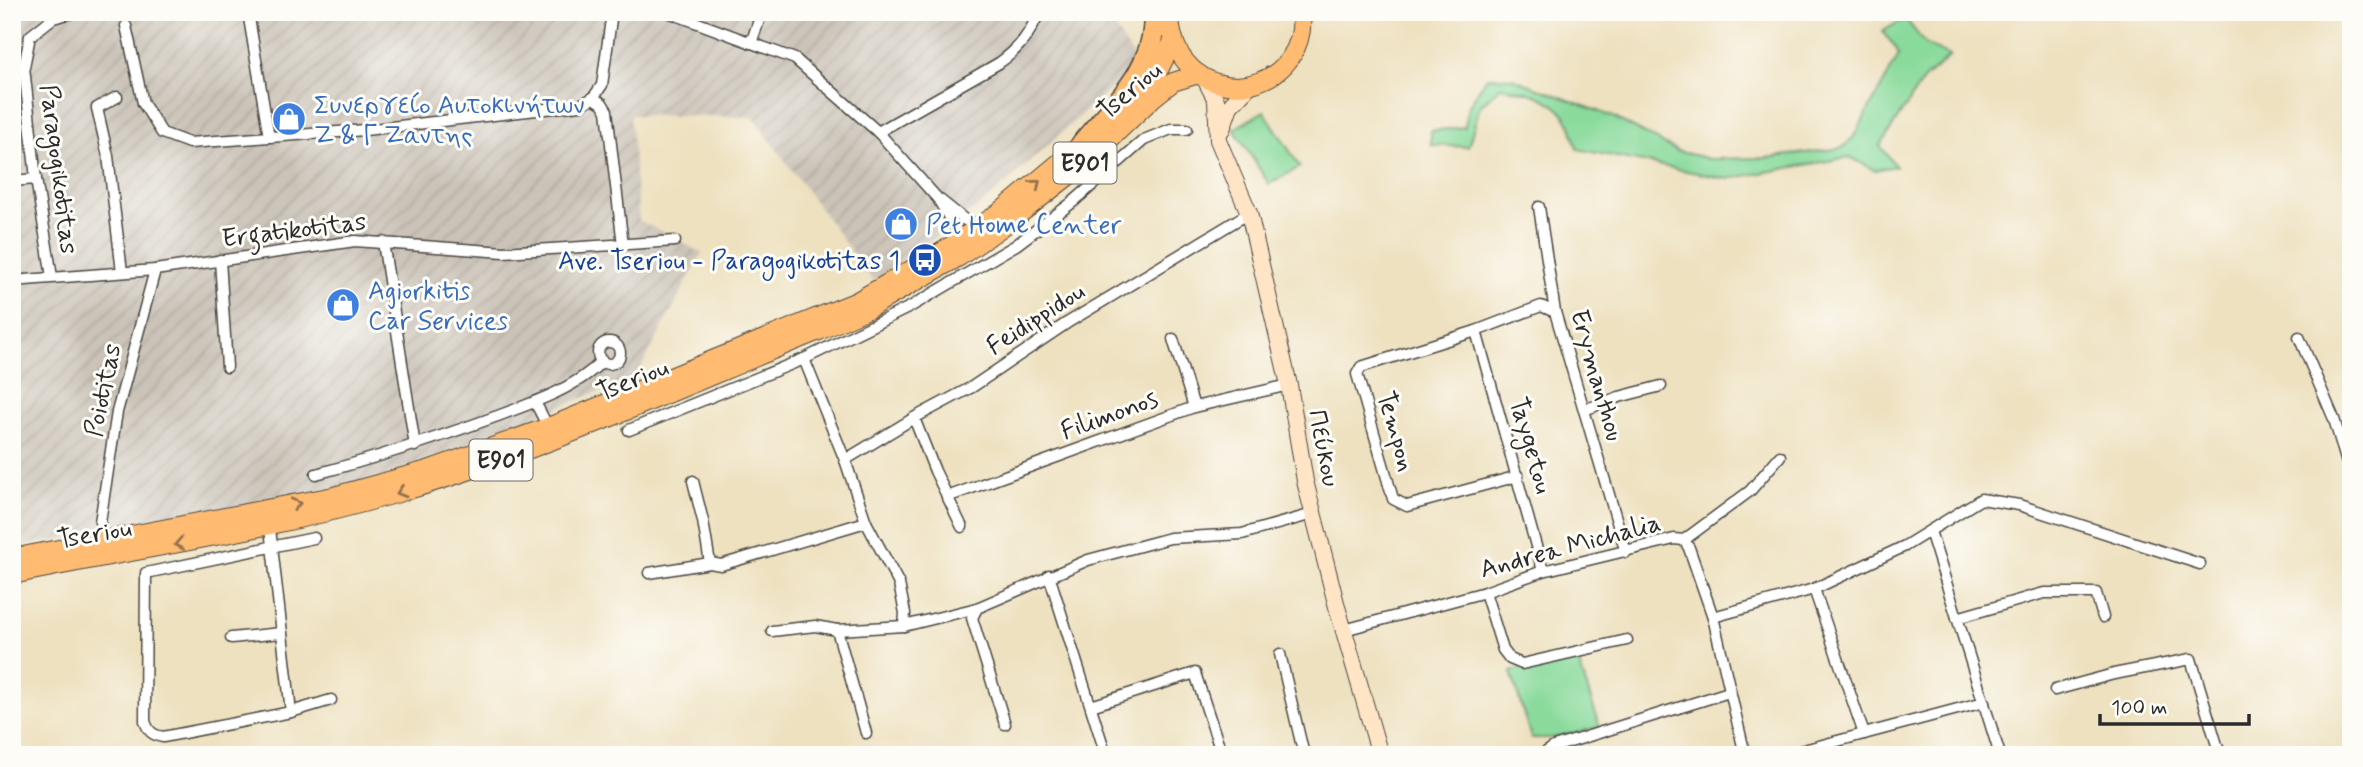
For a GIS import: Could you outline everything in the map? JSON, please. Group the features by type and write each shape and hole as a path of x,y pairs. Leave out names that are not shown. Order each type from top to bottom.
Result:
{"highway":[{"path":"1082,144 1141,72 1152,43 1154,12"}],"main road":[{"path":"1171,12 1174,39 1187,64 1202,76 1227,86 1250,85 1271,77 1289,61 1298,44 1303,23 1301,12"},
{"name":"Tseriou","path":"12,575 148,550 269,518 327,481 428,470 548,427 857,301 943,251 1026,192 1155,78 1174,39"},
{"name":"Tseriou","path":"12,558 269,518 397,494 497,461 819,331 868,309 959,257 1012,221 1084,164 1173,82 1202,76"},
{"name":"Πεύκου","path":"1202,76 1216,100 1217,132 1222,151 1249,213 1289,385 1305,481 1380,755"},
{"name":"Πεύκου","path":"1222,151 1223,126 1227,112 1250,85"}],"street":[{"name":"Paragogikotitas","path":"52,277 36,179 24,67 30,37 54,18 76,12"},
{"path":"248,12 269,137"},
{"path":"126,26 143,103 162,133 189,143 365,130 580,105 593,97 601,85 612,12"},
{"path":"668,12 795,59 878,132 938,199 965,220 981,225"},
{"path":"751,43 762,12"},
{"path":"878,132 1014,52 1031,33 1039,12"},
{"path":"117,97 97,108 108,156 122,272"},
{"path":"593,97 603,103 607,111 623,245"},
{"path":"629,430 804,359 910,307 1016,245 1073,202 1144,140 1171,129 1187,129"},
{"path":"12,181 36,179"},
{"path":"938,199 961,238"},
{"name":"Erymanthou","path":"1539,207 1555,312 1626,552"},
{"name":"Feidippidou","path":"845,460 972,387 1067,323 1249,213"},
{"name":"Ergatikotitas","path":"12,281 155,270 355,241 504,252 675,241"},
{"path":"383,242 415,446"},
{"path":"220,260 226,367"},
{"name":"Poiotitas","path":"100,522 117,412 155,270"},
{"name":"Tempon","path":"1518,476 1407,506 1394,499 1357,374 1361,367 1476,331 1541,306 1555,312"},
{"name":"Taygetou","path":"1476,331 1543,571"},
{"path":"2299,337 2334,419 2351,477"},
{"path":"1173,339 1194,407"},
{"path":"804,359 845,460 866,522 898,584 905,613 904,626"},
{"path":"327,481 535,402 589,373 602,362"},
{"name":"Filimonos","path":"947,497 1194,407 1289,385"},
{"path":"1584,410 1661,386"},
{"path":"535,402 548,427"},
{"path":"914,418 962,527"},
{"name":"Andrea Michalia","path":"1344,630 1485,592 1543,571 1674,539 1684,540 1749,491 1780,456"},
{"path":"693,481 704,521 710,563"},
{"path":"1713,617 1814,589 1905,546 1981,499 2019,505 2200,564"},
{"path":"772,631 815,626 836,630 904,626 977,608 1088,560 1170,538 1242,534 1313,514"},
{"path":"269,518 291,712"},
{"path":"649,573 710,563 721,565 866,522"},
{"path":"1930,531 2000,755"},
{"path":"146,573 314,538"},
{"path":"1684,540 1713,617 1745,755"},
{"path":"148,550 145,721 154,735 163,737 291,712 331,700"},
{"path":"1049,575 1106,755"},
{"path":"1814,589 1864,734"},
{"path":"1485,592 1503,649 1510,659 1522,664 1627,640"},
{"path":"1957,618 2044,593 2095,593 2103,617"},
{"path":"977,608 972,618 1005,724"},
{"path":"836,630 866,733"},
{"path":"231,638 281,633"},
{"path":"1280,654 1304,755"},
{"path":"2055,690 2114,674 2191,659 2220,755"},
{"path":"1091,706 1195,673 1222,755"},
{"path":"1542,755 1554,747 1729,692"},
{"path":"1785,755 1984,702"}],"shaded area":[{"path":"12,12 1105,12 1138,64 986,201 873,281 753,117 630,115 639,220 702,253 636,377 385,476 206,517 12,547"}],"green space":[{"path":"1905,18 1926,45 1950,56 1923,80 1880,146 1896,166 1874,170 1850,157 1727,179 1577,149 1569,122 1557,107 1529,93 1500,87 1480,106 1468,147 1431,145 1431,131 1465,127 1468,107 1487,77 1512,78 1613,117 1677,151 1710,159 1766,158 1842,148 1853,138 1899,55 1895,46 1882,32"},
{"path":"1264,111 1300,167 1269,184 1234,129"},
{"path":"1577,658 1600,727 1552,738 1531,738 1511,672 1529,664"}],"place":[{"name":"Συνεργείο Αυτοκινήτων Ζ & Γ Ζαντης","path":"289,119"},
{"name":"Pet Home Center","path":"901,224"},
{"name":"Ave. Tseriou - Paragogikotitas 1","path":"925,260"},
{"name":"Agiorkitis Car Services","path":"343,305"}]}
